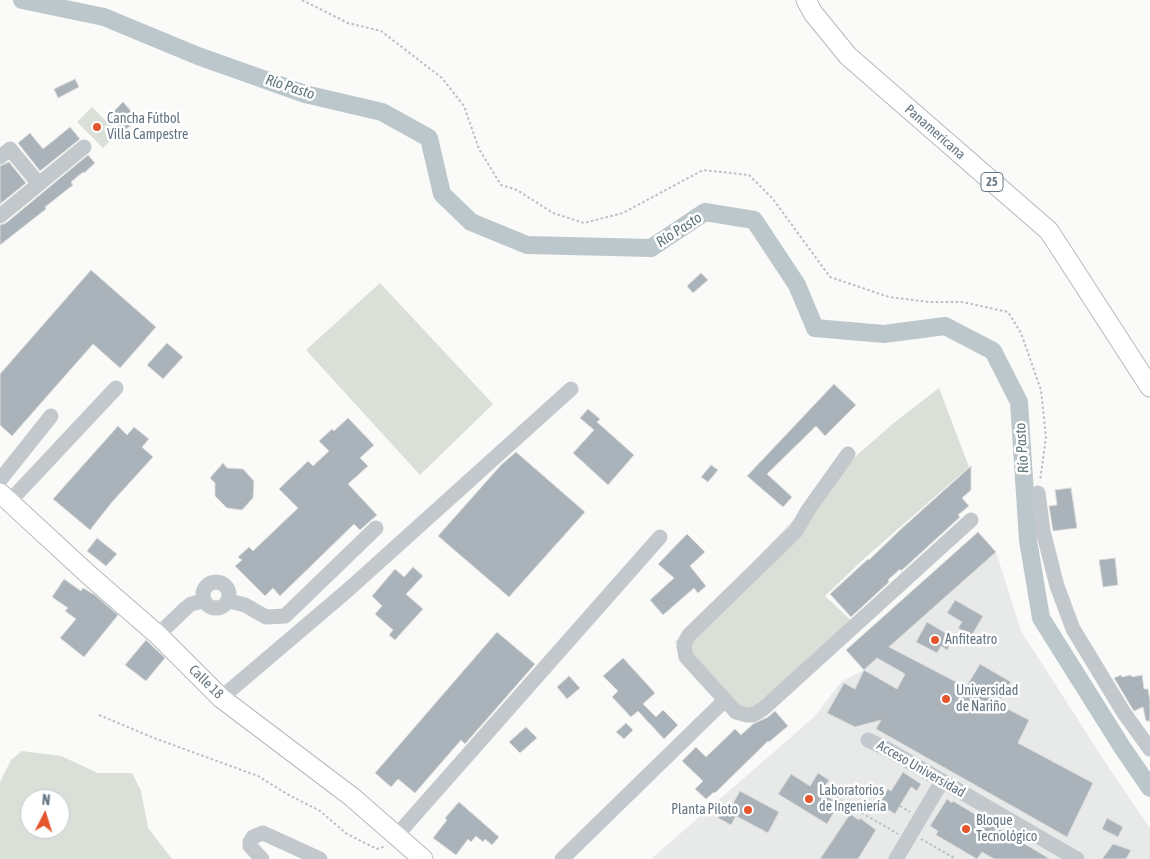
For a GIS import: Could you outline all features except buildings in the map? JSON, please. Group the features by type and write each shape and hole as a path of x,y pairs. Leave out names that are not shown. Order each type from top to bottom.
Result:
{"main road":[{"name":"Panamericana","path":"806,0 813,13 848,56 1049,232 1150,387"},
{"name":"Calle 18","path":"5,497 90,576 158,635 221,698 352,797 423,859"}],"street":[{"path":"0,216 84,147"},
{"path":"0,157 10,149 38,184"},
{"path":"5,497 116,388"},
{"path":"221,698 348,590 571,389"},
{"path":"0,480 52,416"},
{"path":"848,454 808,510 796,531 686,640 684,646 686,658 736,712 753,715 759,713 971,520"},
{"path":"1038,493 1043,531 1056,586 1073,629 1124,712 1150,750"},
{"path":"228,601 245,605 266,617 285,616 376,528"},
{"path":"397,836 660,537"},
{"path":"210,582 221,582 229,590 228,601 221,608 210,608 203,601 203,590 210,582"},
{"path":"158,635 191,604 203,601"},
{"path":"562,859 725,700"},
{"name":"Acceso Universidad","path":"868,740 1078,859"},
{"path":"896,859 942,781"},
{"path":"262,859 250,846 250,842 253,837 263,833 320,859"}],"path":[{"path":"302,0 348,23 381,31 442,78 464,106 479,149 501,185 517,190 553,213 584,222 623,213 703,170 749,175 773,198 830,277 889,297 929,302 962,302 1008,312 1021,333 1041,390 1046,437 1038,493"},
{"path":"99,715 154,738 258,776 320,811 347,834 377,849 386,847 397,836"},
{"path":"823,790 909,837 956,859"}],"shaded area":[{"name":"Cancha Fútbol Villa Campestre","path":"92,107 118,133 103,148 77,122"},
{"path":"380,283 493,404 420,475 306,350"},
{"path":"939,388 969,467 868,555 825,596 855,624 748,713 723,704 675,642 857,455 895,422"},
{"name":"Universidad de Nariño","path":"996,552 1021,631 1150,828 1150,859 651,859 814,717 841,682 864,670"},
{"path":"22,751 61,756 98,773 132,773 141,791 148,828 172,859 0,859 0,782 11,760"}],"waterway":[{"name":"Río Pasto","path":"22,0 104,17 198,56 305,94 382,112 429,138 442,194 471,222 527,245 651,248 705,212 754,220 797,285 815,328 884,334 945,326 993,351 1019,402 1028,540 1041,618 1150,788"}],"place":[{"name":"Cancha Fútbol Villa Campestre","path":"97,127"},
{"name":"Anfiteatro","path":"935,640"},
{"name":"Universidad de Nariño","path":"946,699"},
{"name":"Laboratorios de Ingeniería","path":"809,799"},
{"name":"Planta Piloto","path":"748,810"},
{"name":"Bloque Tecnológico","path":"966,829"}]}
